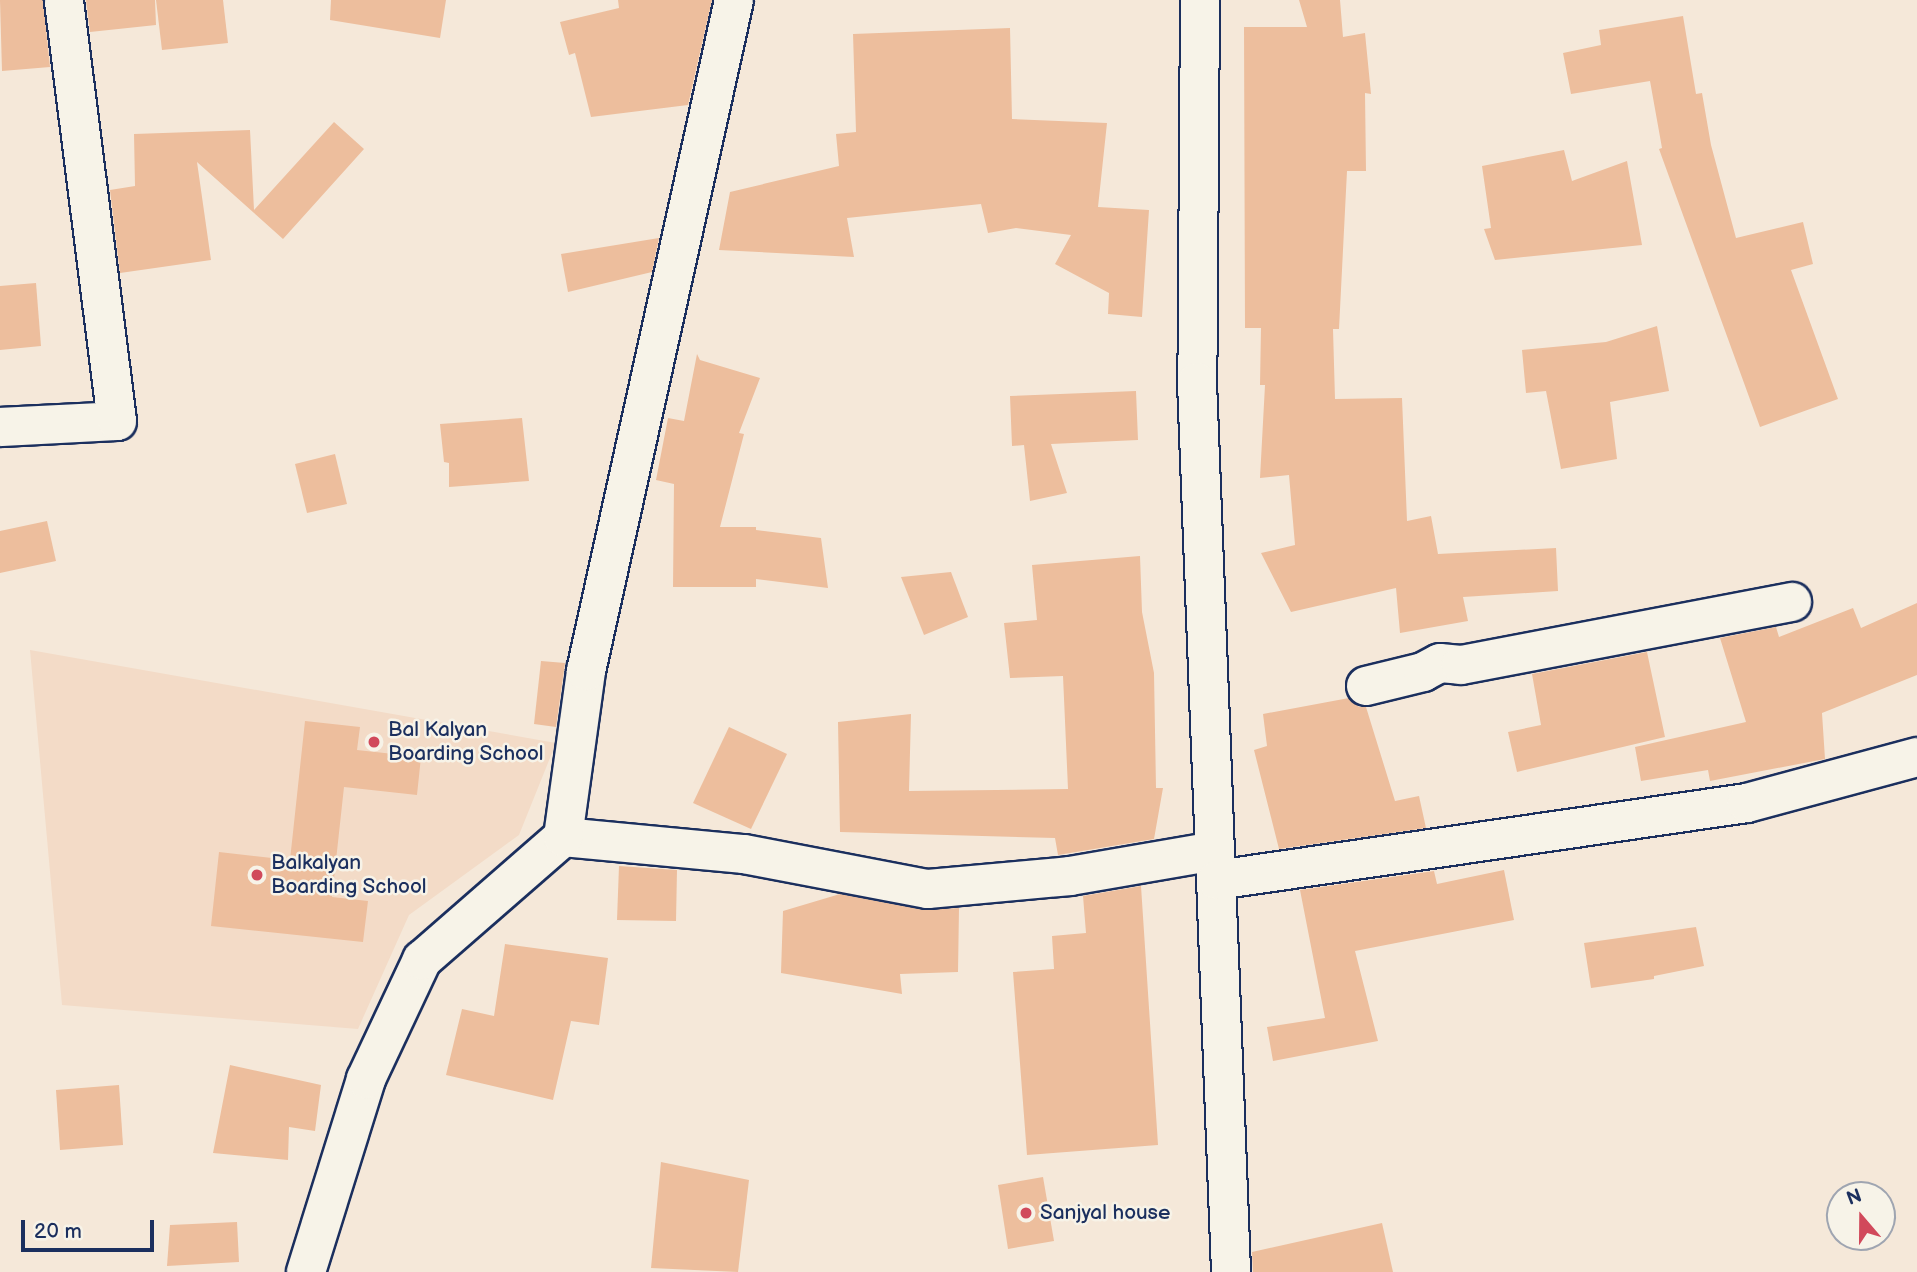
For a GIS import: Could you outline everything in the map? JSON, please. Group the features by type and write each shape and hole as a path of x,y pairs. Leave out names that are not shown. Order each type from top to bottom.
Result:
{"street":[{"path":"0,427 117,421 64,0"},
{"path":"306,1272 366,1079 422,960 563,837 586,671 734,0"},
{"path":"1200,0 1197,382 1231,1272"},
{"path":"1366,686 1423,672 1440,663 1461,664 1792,602"},
{"path":"563,837 744,854 928,889 1216,865 1747,803 1917,757"}],"shaded area":[{"name":"Balkalyan Boarding School","path":"30,650 556,743 519,835 409,915 358,1029 62,1005"}],"building":[{"path":"0,0 43,0 50,67 2,71"},
{"path":"86,0 155,0 156,25 90,32"},
{"path":"156,0 223,0 228,43 162,50"},
{"path":"331,0 446,0 440,38 330,20"},
{"path":"618,0 712,0 688,105 591,117 575,53 569,55 560,22 619,8"},
{"path":"1299,0 1340,0 1343,37 1365,33 1371,94 1365,93 1366,171 1347,171 1339,329 1333,329 1335,399 1402,398 1407,521 1431,516 1438,554 1556,548 1558,591 1463,597 1468,621 1400,633 1396,588 1291,612 1261,553 1295,545 1289,475 1260,478 1265,385 1260,385 1261,328 1245,328 1244,27 1307,27"},
{"path":"1683,16 1696,94 1702,93 1711,145 1736,238 1803,222 1813,264 1791,270 1838,399 1760,427 1659,149 1662,148 1650,81 1571,94 1563,53 1601,45 1599,30"},
{"path":"1010,28 1012,119 1107,123 1098,207 1149,210 1142,317 1108,314 1109,293 1055,264 1071,235 1016,228 988,233 981,204 847,218 854,257 719,250 730,192 839,166 836,134 856,132 853,34"},
{"path":"334,122 364,149 283,239 197,162 211,260 120,273 110,190 135,186 134,134 250,130 254,210"},
{"path":"1564,150 1572,181 1627,161 1642,245 1495,260 1484,229 1491,228 1482,166"},
{"path":"659,238 652,272 568,292 561,254"},
{"path":"36,283 41,346 0,350 0,286"},
{"path":"1657,326 1669,391 1610,402 1617,459 1561,469 1546,391 1526,393 1522,350 1606,342"},
{"path":"697,354 700,360 760,378 739,433 744,434 720,527 756,527 756,530 821,538 828,588 756,579 756,587 673,587 674,484 656,480 668,418 684,421"},
{"path":"1136,391 1138,440 1051,444 1067,493 1030,501 1024,445 1012,446 1010,396"},
{"path":"522,418 529,481 449,487 449,463 444,462 440,424"},
{"path":"335,454 347,504 307,513 295,464"},
{"path":"47,521 56,561 0,573 0,531"},
{"path":"1140,556 1142,612 1154,673 1156,788 1163,788 1154,839 1058,855 1055,838 840,832 838,722 911,714 909,791 1068,789 1063,676 1010,678 1004,623 1037,620 1032,565"},
{"path":"951,572 968,617 924,635 901,577"},
{"path":"1917,603 1917,675 1822,713 1825,759 1710,781 1708,770 1641,781 1635,747 1746,722 1720,638 1776,627 1779,637 1853,608 1861,628"},
{"path":"1647,652 1665,737 1517,772 1508,732 1541,725 1532,674"},
{"path":"541,661 565,663 556,727 534,724"},
{"path":"1349,698 1359,707 1366,707 1395,801 1419,796 1426,828 1279,849 1254,750 1267,746 1263,714"},
{"path":"305,721 360,727 357,750 421,757 417,795 344,787 332,897 368,901 363,942 211,926 219,852 290,860"},
{"path":"729,727 787,754 751,829 693,803"},
{"path":"619,866 677,870 676,921 617,920"},
{"path":"1504,870 1514,920 1355,951 1378,1041 1273,1061 1267,1027 1325,1018 1300,890 1434,871 1437,884"},
{"path":"1141,886 1158,1145 1027,1155 1013,972 1054,969 1052,936 1086,933 1083,896"},
{"path":"840,894 924,910 959,908 958,972 900,974 902,994 781,973 783,911"},
{"path":"1696,927 1704,966 1654,976 1654,979 1591,988 1584,943"},
{"path":"505,944 608,958 599,1025 571,1021 553,1100 446,1075 462,1009 494,1016"},
{"path":"230,1065 321,1085 315,1131 289,1127 288,1160 213,1153"},
{"path":"119,1085 123,1145 60,1150 56,1090"},
{"path":"661,1162 749,1180 738,1272 651,1268"},
{"name":"Sanjyal house","path":"1043,1177 1054,1241 1008,1249 998,1185"},
{"path":"237,1222 239,1262 167,1266 170,1225"},
{"path":"1382,1223 1393,1272 1253,1272 1252,1252"}],"place":[{"name":"Bal Kalyan Boarding School","path":"374,742"},
{"name":"Balkalyan Boarding School","path":"257,875"},
{"name":"Sanjyal house","path":"1026,1213"}]}
